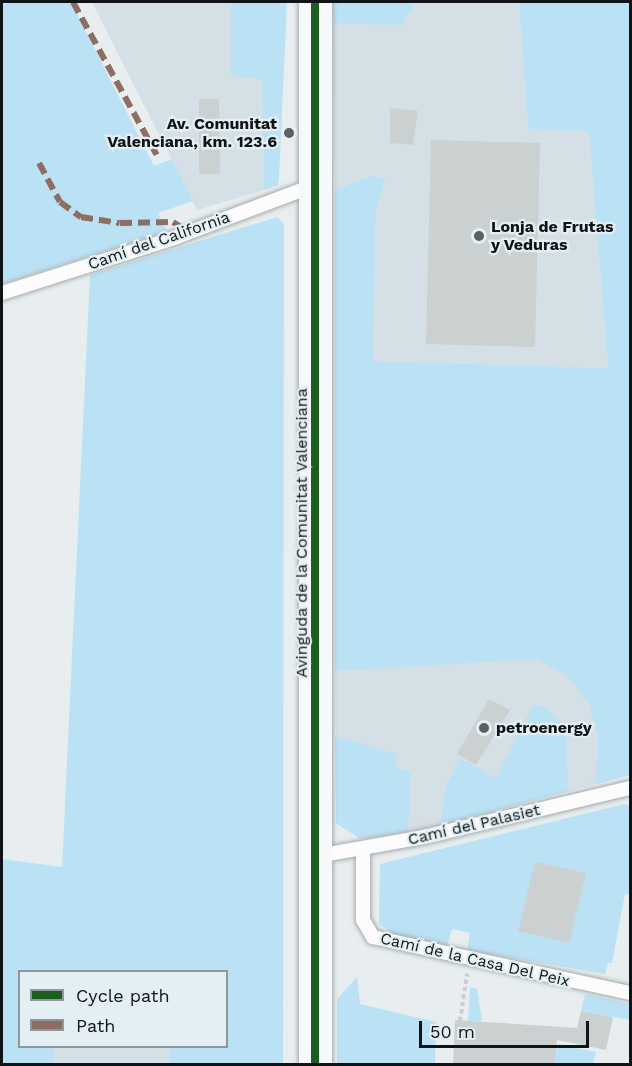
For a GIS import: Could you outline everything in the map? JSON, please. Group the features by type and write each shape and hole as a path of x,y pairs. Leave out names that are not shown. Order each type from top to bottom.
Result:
{"main road":[{"name":"Avinguda de la Comunitat Valenciana","path":"315,2 315,1065"}],"lane":[{"name":"Camí del California","path":"2,293 174,238 315,185"},
{"name":"Camí del Palasiet","path":"316,856 363,849 630,788"},
{"name":"Camí de la Casa Del Peix","path":"363,849 363,920 373,937 630,993"}],"path":[{"path":"460,1021 466,978"}],"shaded area":[{"path":"2,2 71,2 154,166 172,159 193,201 158,213 167,231 2,284"},
{"path":"92,2 269,2 262,79 264,190 197,210"},
{"path":"231,2 287,2 279,179 278,185 264,190 262,79 231,76"},
{"path":"333,2 519,2 528,129 589,132 608,368 373,361 376,211 386,178 368,176 335,190"},
{"path":"333,2 414,2 412,12 405,16 404,25 334,23"},
{"path":"519,2 630,2 630,775 596,784 598,734 589,704 569,677 536,659 335,671 335,190 369,176 386,178 376,211 373,361 608,368 589,132 528,129"},
{"path":"277,217 284,224 283,1064 170,1064 170,1048 228,1048 228,970 18,970 18,1048 54,1048 53,1064 2,1064 2,859 62,867 90,275"},
{"path":"630,554 630,775 441,825 374,838 359,838 336,823 335,578"},
{"path":"534,704 548,709 566,728 568,791 441,825 445,789 460,758 496,778"},
{"path":"335,736 397,754 395,768 411,771 408,832 359,838 336,823"},
{"path":"624,804 630,806 630,895 625,894 612,963 608,963 605,974 467,950 470,933 452,929 447,946 394,935 379,924 380,864"},
{"path":"357,977 360,1004 436,1022 435,1064 337,1064 337,999"},
{"path":"470,987 477,989 482,1021 468,1021"},
{"path":"585,994 630,1004 630,1020 581,1011"},
{"path":"557,1044 596,1052 593,1064 555,1064"},
{"path":"54,1048 170,1048 170,1064 53,1064"}],"building":[{"path":"199,99 219,99 220,174 199,174"},
{"path":"390,108 418,111 413,145 390,143"},
{"path":"431,140 540,143 535,347 426,344"},
{"path":"489,699 510,710 476,765 457,754"},
{"path":"535,862 586,873 569,943 518,931"},
{"path":"581,1011 613,1017 606,1050 557,1040 555,1065 453,1065 455,1020 577,1028"}],"marked path":[{"path":"73,2 158,157"},
{"path":"39,163 60,202 81,217 120,223 173,222 189,232"}],"cycle path":[{"path":"315,2 315,1064"}],"place":[{"name":"Av. Comunitat Valenciana, km. 123.6","path":"289,133"},
{"name":"Lonja de Frutas y Veduras","path":"479,236"},
{"name":"petroenergy","path":"484,728"}]}
